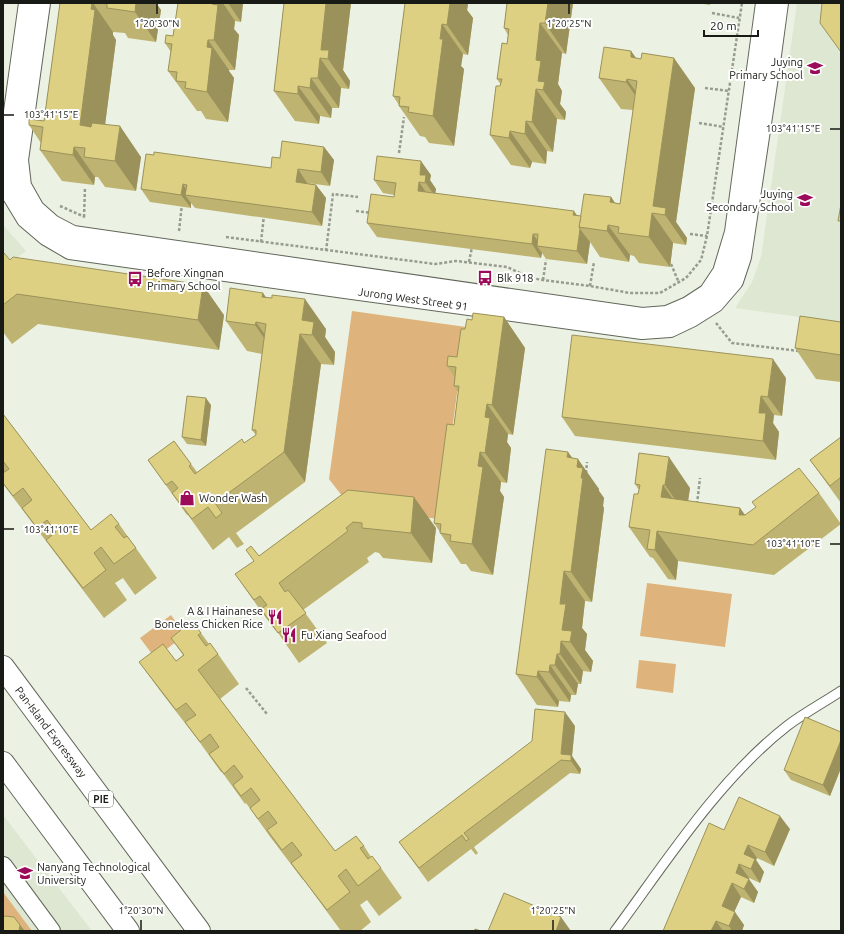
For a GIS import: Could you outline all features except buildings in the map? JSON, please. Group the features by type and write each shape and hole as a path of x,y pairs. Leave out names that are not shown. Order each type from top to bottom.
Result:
{"highway":[{"name":"Pan-Island Expressway","path":"3,667 198,931"},
{"name":"Pan-Island Expressway","path":"3,670 198,931"},
{"path":"3,763 128,931"}],"street":[{"name":"Jurong West Street 91","path":"28,3 6,162 9,191 26,219 46,236 70,250 345,290 642,330 670,328 691,318 715,303 734,281 742,257 779,3"},
{"name":"Jurong West Street 91","path":"41,3 18,160 22,186 35,209 52,224 73,235 642,317 667,315 688,306 708,292 722,272 734,232 765,3"},
{"path":"3,866 51,931"}],"lane":[{"path":"615,931 702,813 748,761 788,726 841,692"}],"path":[{"path":"224,237 435,264 456,261 469,262 507,267 531,278 543,280 630,293 660,293 686,278 701,260 707,236 742,3"},
{"path":"712,13 739,18"},
{"path":"705,88 729,91"},
{"path":"399,153 404,117"},
{"path":"699,123 724,127"},
{"path":"84,217 85,187"},
{"path":"326,251 333,194 358,197"},
{"path":"56,203 61,207 84,217 92,218"},
{"path":"182,204 179,231 186,232"},
{"path":"356,210 374,213"},
{"path":"261,242 264,215"},
{"path":"690,234 707,236"},
{"path":"469,262 473,245"},
{"path":"543,280 546,260"},
{"path":"590,286 594,262"},
{"path":"671,264 679,283"},
{"path":"714,320 732,343 805,352"},
{"path":"585,478 587,462"},
{"path":"696,508 700,478"},
{"path":"246,688 267,714"}],"shaded area":[{"name":"Juying Secondary School","path":"797,3 841,3 841,323 735,308 752,282 761,257"},
{"path":"3,225 26,251 3,268"},
{"path":"352,311 466,327 440,519 367,511 359,518 329,479"},
{"path":"647,583 732,594 725,647 640,636"},
{"path":"171,615 185,635 155,658 140,638"},
{"path":"639,660 676,664 673,693 636,688"},
{"name":"Nanyang Technological University","path":"3,815 92,931 3,931"},
{"path":"3,892 32,931 3,931"}],"place":[{"name":"Juying Primary School","path":"815,68"},
{"name":"Juying Secondary School","path":"805,200"},
{"name":"Blk 918","path":"485,278"},
{"name":"Before Xingnan Primary School","path":"135,279"},
{"name":"Wonder Wash","path":"187,498"},
{"name":"A & I Hainanese Boneless Chicken Rice","path":"275,617"},
{"name":"Fu Xiang Seafood","path":"289,635"},
{"name":"Nanyang Technological University","path":"25,873"}]}
